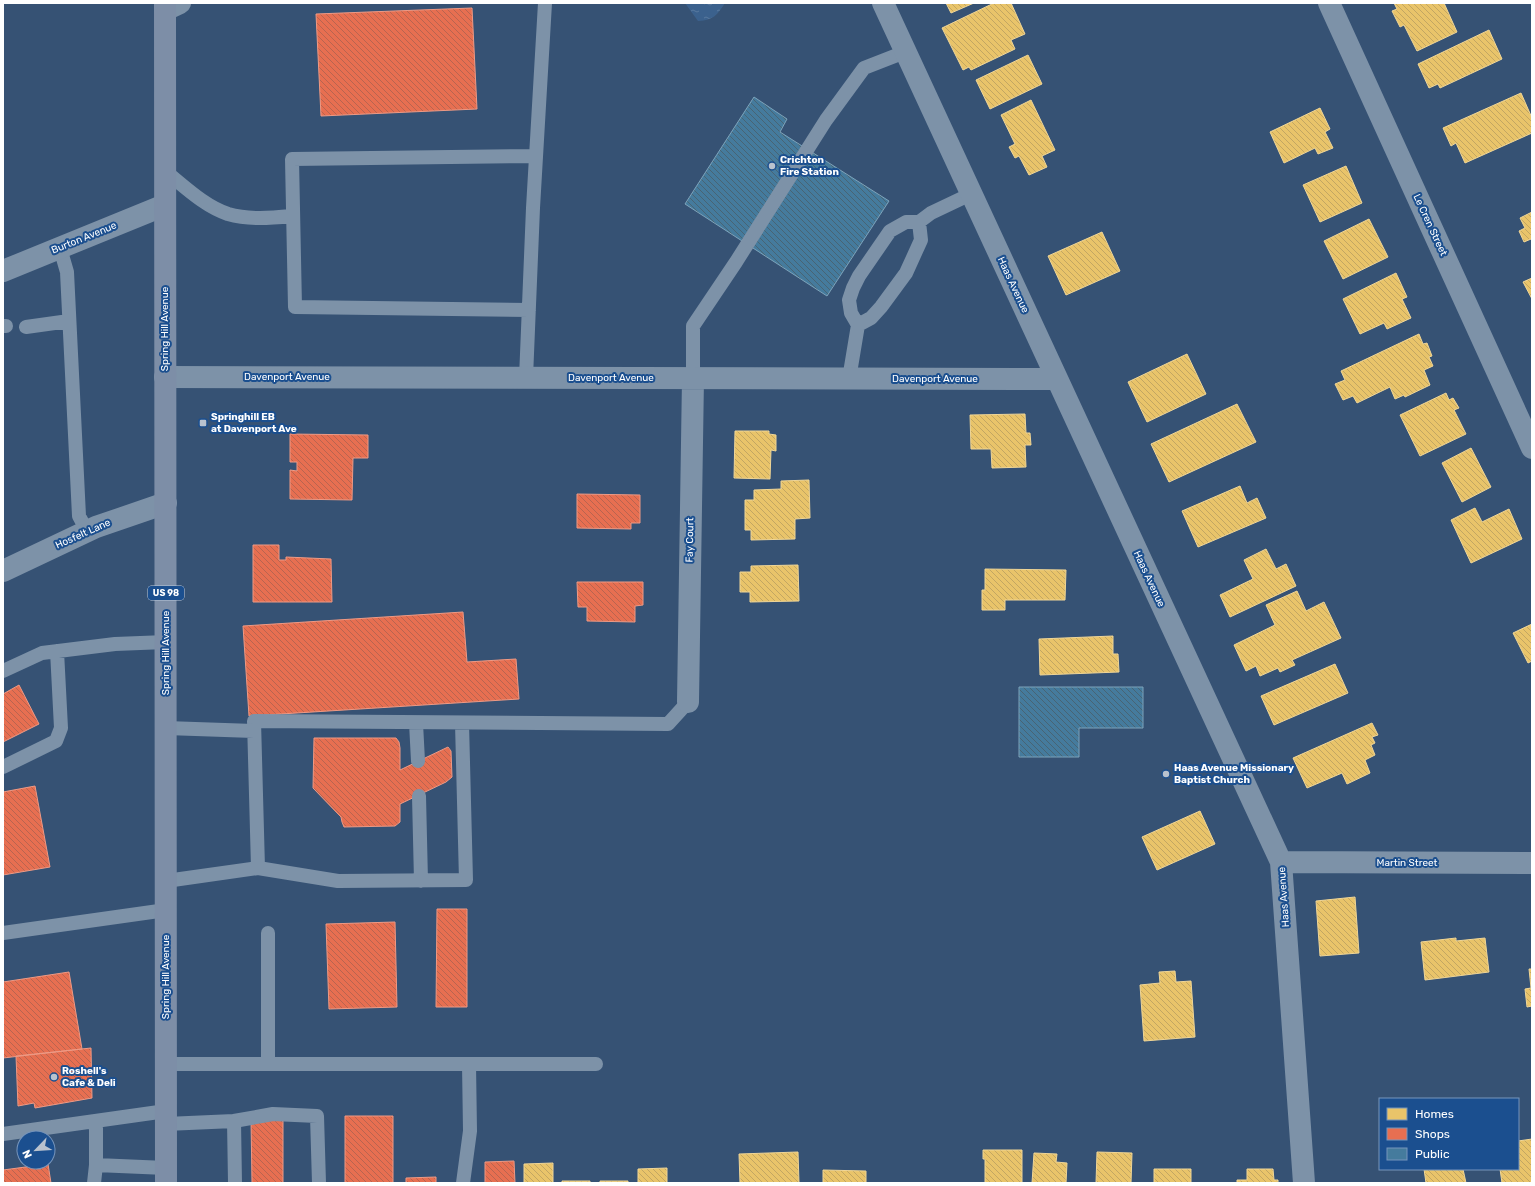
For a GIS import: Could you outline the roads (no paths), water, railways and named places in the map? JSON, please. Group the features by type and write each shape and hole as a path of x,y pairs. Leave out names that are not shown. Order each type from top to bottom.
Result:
{"main road":[{"name":"Spring Hill Avenue","path":"166,1175 165,170 170,5"}],"street":[{"name":"Haas Avenue","path":"883,3 1281,862 1304,1183"},
{"name":"Le Cren Street","path":"1329,3 1532,448"},
{"name":"Burton Avenue","path":"3,271 165,205"},
{"name":"Davenport Avenue","path":"165,377 1056,379"},
{"name":"Fay Court","path":"688,702 693,378"},
{"name":"Hosfelt Lane","path":"3,571 87,531 166,503"},
{"name":"Martin Street","path":"1281,862 1532,863"}],"lane":[{"path":"526,378 536,156 545,3"},
{"path":"693,378 693,326 736,262 826,120 864,68 905,52"},
{"path":"529,310 295,307 292,159 536,156"},
{"path":"165,170 207,204 228,214 250,218 292,216"},
{"path":"850,379 858,325 851,313 849,300 859,276 890,231 906,222 919,222 931,213 971,194"},
{"path":"858,325 870,318 882,307 906,273 921,240 919,222"},
{"path":"60,248 67,272 78,516 87,531"},
{"path":"26,327 70,321"},
{"path":"3,671 42,653 115,644 166,642"},
{"path":"3,767 56,741 61,728 57,651"},
{"path":"258,868 254,721 668,724 688,702"},
{"path":"416,723 418,761"},
{"path":"166,880 258,868 338,881 466,880 462,723"},
{"path":"166,728 254,731"},
{"path":"419,796 421,881"},
{"path":"3,933 166,910"},
{"path":"268,933 268,1064"},
{"path":"166,1064 596,1064"},
{"path":"463,1183 470,1131 469,1064"},
{"path":"3,1134 96,1121 166,1118 234,1121 273,1114 317,1116 319,1183"},
{"path":"94,1183 96,1165 96,1121"},
{"path":"234,1121 234,1183"},
{"path":"96,1165 166,1175"}],"water":[{"path":"685,3 725,3 720,11 711,18 698,21"}],"place":[{"name":"Crichton Fire Station","path":"772,166"},
{"name":"Springhill EB at Davenport Ave","path":"203,423"},
{"name":"Haas Avenue Missionary Baptist Church","path":"1166,774"},
{"name":"Roshell's Cafe & Deli","path":"54,1077"}]}
